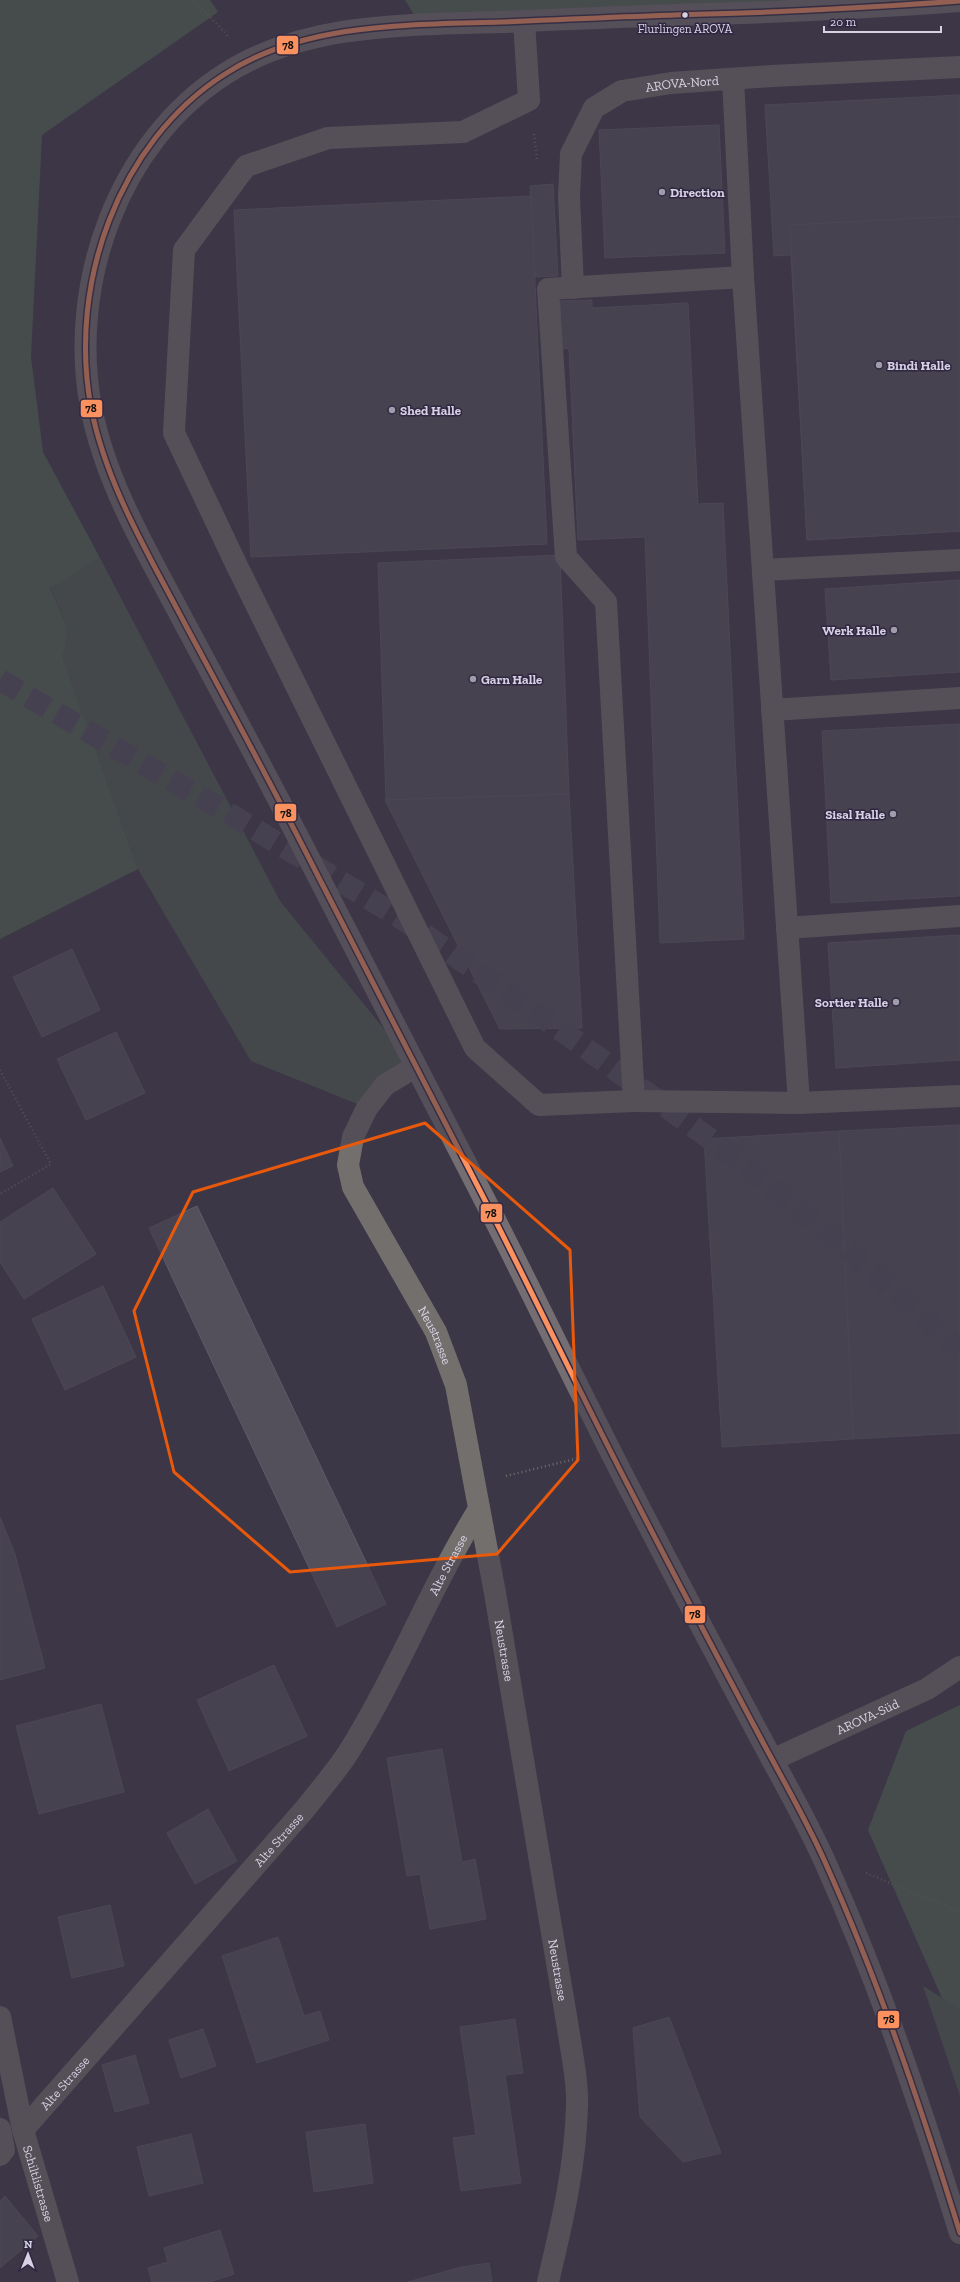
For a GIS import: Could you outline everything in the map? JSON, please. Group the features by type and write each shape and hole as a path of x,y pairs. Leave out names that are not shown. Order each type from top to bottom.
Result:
{"main road":[{"path":"960,1 838,9 378,28 331,35 284,46 251,60 224,74 172,117 129,174 104,235 92,279 86,325 85,367 92,410 102,451 120,497 278,796 415,1067 490,1210 610,1450 822,1856 875,1983 900,2050 924,2116 960,2233"}],"street":[{"path":"524,21 529,100 464,132 328,138 246,166 184,250 174,433 238,568 475,1048 539,1105 634,1101 799,1103 960,1096"},
{"name":"AROVA-Nord","path":"573,288 569,197 571,154 594,108 622,91 671,83 960,67"},
{"path":"732,79 743,277 799,1103"},
{"path":"634,1101 606,602 566,557 548,289 743,277"},
{"path":"763,570 960,560"},
{"path":"772,710 960,698"},
{"path":"787,928 960,916"},
{"name":"Neustrasse","path":"415,1067 385,1085 367,1108 354,1137 348,1165 354,1187 436,1332 456,1386 479,1509 556,1951 569,2034 577,2102 574,2153 562,2223 548,2282"},
{"name":"Alte Strasse","path":"23,2130 305,1809 347,1754 380,1695 460,1539 479,1509"},
{"name":"AROVA-Süd","path":"772,1760 927,1689 960,1667"},
{"name":"Schiltlistrasse","path":"0,2023 23,2130 68,2282"},
{"path":"0,2128 4,2150 0,2155"}],"path":[{"path":"194,0 251,60"},
{"path":"0,1070 51,1164 0,1194"},
{"path":"474,1483 610,1450"},
{"path":"822,1856 960,1912"}],"highlighted area":[{"path":"425,1123 570,1250 578,1460 497,1554 290,1572 174,1472 134,1311 193,1192"}],"green space":[{"path":"0,0 210,0 218,12 42,135 31,357 43,452 100,558 50,588 68,629 63,658 138,869 0,939"},
{"path":"405,0 960,0 421,26"},
{"path":"100,558 280,901 415,1067 367,1108 251,1061 138,869 63,658 68,629 50,587"},
{"path":"960,1705 960,2010 942,1998 868,1830 906,1731"},
{"path":"923,1986 960,2009 960,2096"}],"building":[{"name":"Bindi Halle","path":"960,95 960,531 807,540 791,255 774,256 765,105"},
{"name":"Direction","path":"719,125 725,253 605,258 599,130"},
{"path":"553,184 558,276 535,277 530,186"},
{"name":"Shed Halle","path":"531,196 547,544 251,557 234,210"},
{"name":"Bindi Halle","path":"960,216 960,531 807,540 790,225"},
{"path":"592,300 592,308 688,303 698,504 723,503 744,939 660,943 645,537 578,540 569,348 562,349 560,301"},
{"name":"Garn Halle","path":"560,555 569,794 386,800 378,563"},
{"name":"Werk Halle","path":"960,580 960,672 831,680 825,589"},
{"name":"Sisal Halle","path":"960,724 960,896 831,903 822,731"},
{"path":"569,794 582,1028 500,1029 385,800"},
{"name":"Sortier Halle","path":"960,935 960,1060 836,1068 828,943"},
{"path":"72,949 100,1010 42,1037 13,977"},
{"path":"116,1032 145,1093 86,1120 57,1059"},
{"path":"960,1125 960,1433 853,1439 839,1131"},
{"path":"839,1131 853,1439 722,1447 704,1139"},
{"path":"0,1138 13,1166 0,1172"},
{"path":"53,1188 96,1254 24,1299 0,1262 0,1222"},
{"path":"197,1206 386,1604 337,1627 149,1228"},
{"path":"103,1286 136,1357 65,1390 32,1319"},
{"path":"0,1517 15,1554 45,1668 0,1680"},
{"path":"274,1665 307,1736 229,1771 197,1700"},
{"path":"101,1704 124,1792 39,1814 16,1726"},
{"path":"442,1749 462,1862 475,1859 486,1919 430,1929 420,1874 407,1876 387,1758"},
{"path":"208,1809 237,1861 195,1884 167,1833"},
{"path":"110,1905 124,1966 72,1978 58,1917"},
{"path":"278,1937 304,2016 320,2011 329,2040 257,2063 222,1956"},
{"path":"669,2017 721,2153 683,2162 640,2117 633,2028"},
{"path":"515,2019 523,2073 505,2075 521,2183 461,2191 453,2138 476,2135 460,2027"},
{"path":"203,2029 216,2066 181,2078 169,2040"},
{"path":"135,2055 149,2103 115,2112 102,2065"},
{"path":"365,2124 373,2183 314,2192 306,2132"},
{"path":"191,2134 203,2183 149,2196 137,2147"},
{"path":"5,2196 38,2236 0,2268 0,2201"},
{"path":"220,2230 234,2274 210,2282 152,2282 148,2268 168,2262 164,2248"},
{"path":"489,2263 492,2282 408,2282 461,2267"}],"tunnel":[{"path":"0,680 233,816 404,920 569,1036 743,1163 850,1252 960,1350"}],"transit line":[{"name":"78","path":"960,1 802,11 395,26 323,35 289,44 256,57 225,74 188,103 156,138 130,177 109,220 95,266 87,313 86,360 91,407 98,436 118,492 143,546 252,750 471,1172 680,1587 818,1846 845,1907 898,2045 960,2233"}],"place":[{"name":"Flurlingen AROVA","path":"685,15"},
{"name":"Direction","path":"662,192"},
{"name":"Bindi Halle","path":"879,365"},
{"name":"Shed Halle","path":"392,410"},
{"name":"Werk Halle","path":"894,630"},
{"name":"Garn Halle","path":"473,679"},
{"name":"Sisal Halle","path":"893,814"},
{"name":"Sortier Halle","path":"896,1002"}]}
